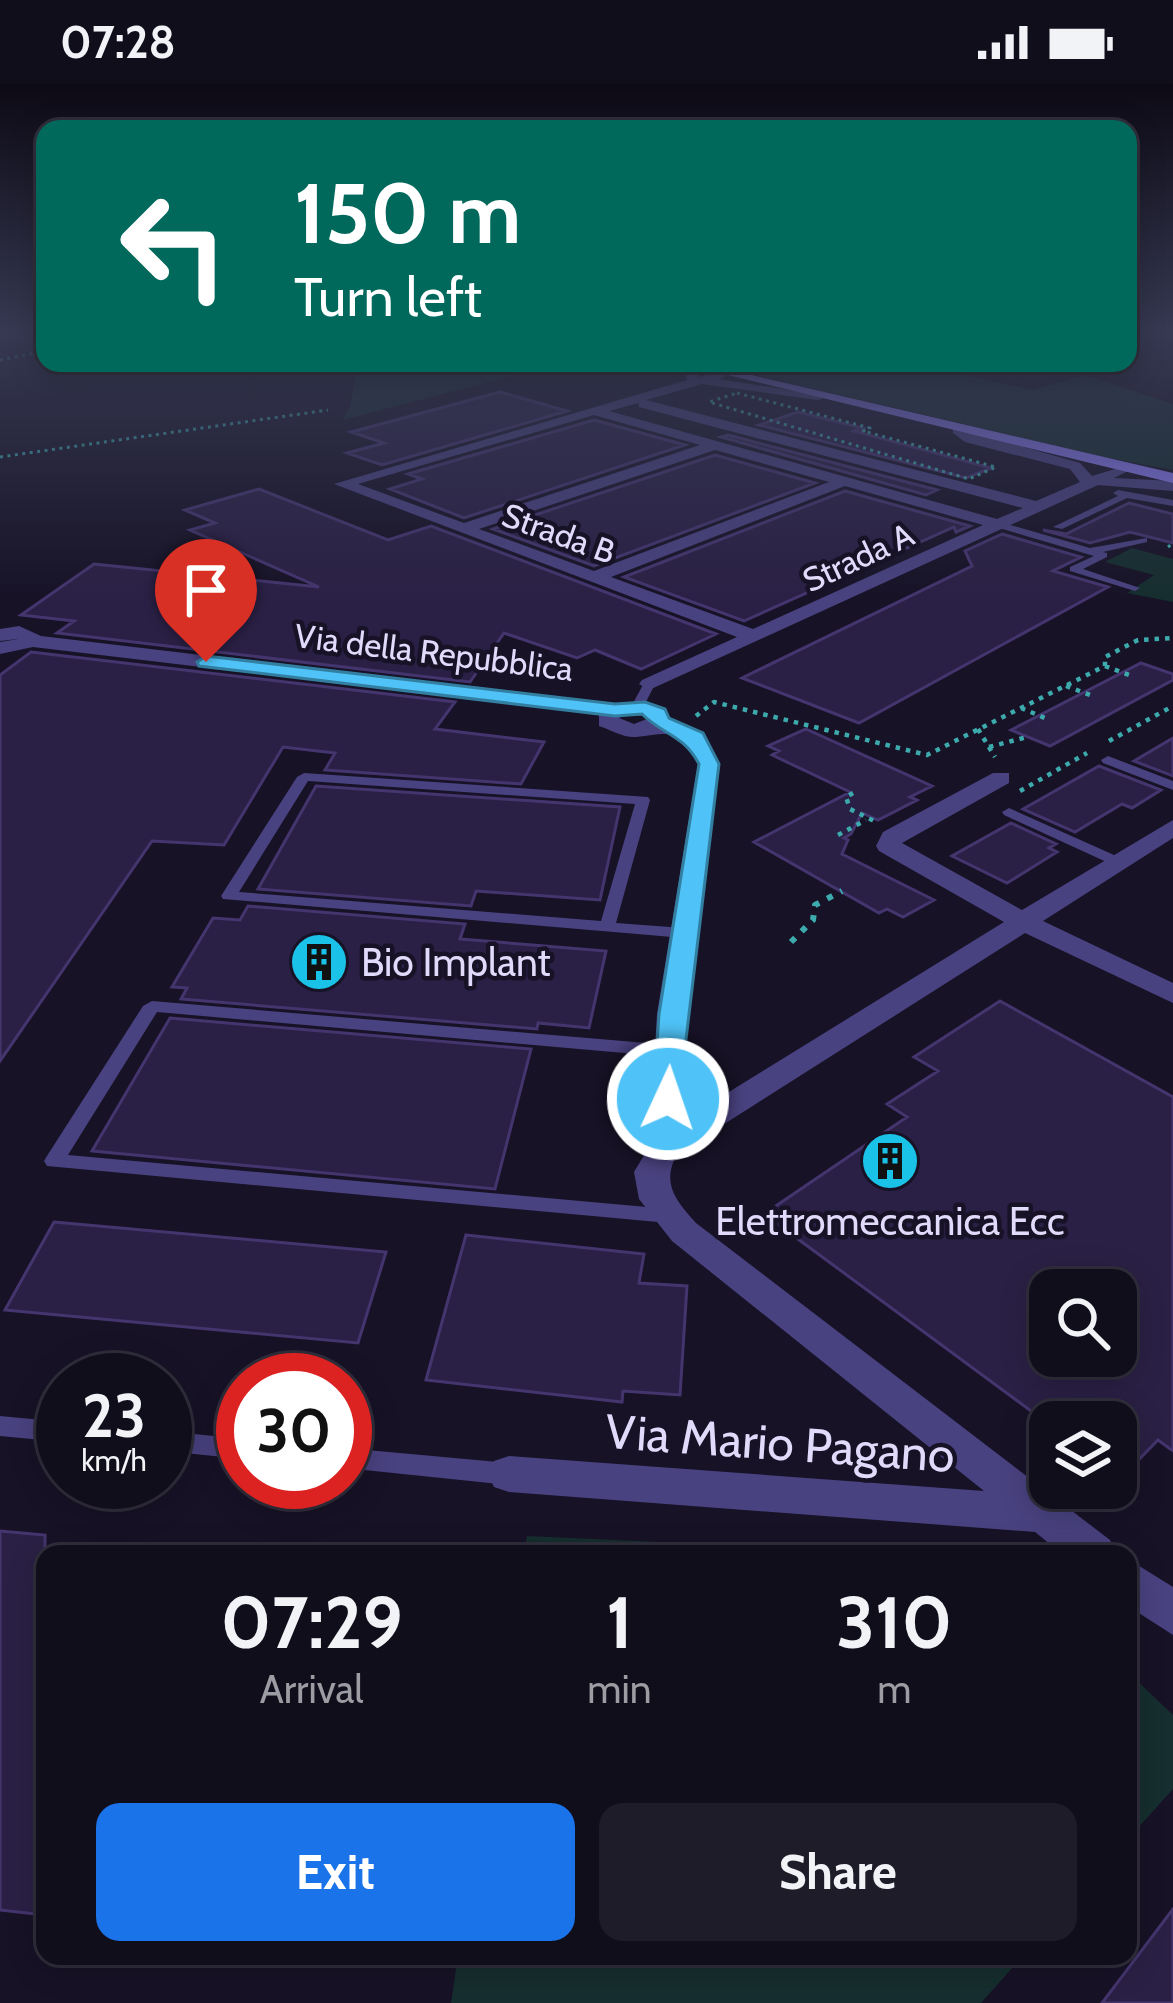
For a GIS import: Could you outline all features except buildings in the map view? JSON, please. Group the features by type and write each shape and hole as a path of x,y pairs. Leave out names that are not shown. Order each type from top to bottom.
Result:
{"main road":[{"path":"923,422 1173,482"}],"street":[{"name":"Strada B","path":"558,422 342,484 756,637"},
{"path":"632,422 1000,525"},
{"path":"712,422 1036,508"},
{"name":"Strada A","path":"958,430 970,439 1075,466 1091,484 1173,482"},
{"path":"463,529 715,445"},
{"name":"Strada A","path":"649,684 1091,484 1116,467"},
{"path":"595,578 845,481"},
{"name":"Via della Repubblica","path":"0,635 24,633 31,640 648,717"},
{"path":"0,648 31,640"},
{"path":"648,717 695,738 709,764 670,1051 680,1138"},
{"path":"1001,778 887,843 902,856 1024,922 1173,994"},
{"path":"1083,1545 669,1216 651,1186 655,1159 680,1138 1173,827"},
{"name":"Via Mario Pagano","path":"509,1474 1043,1514"},
{"path":"1137,1586 1173,1613"}],"lane":[{"path":"1058,527 1077,522 1120,495 1173,503"},
{"path":"1036,508 1077,522"},
{"path":"1000,525 1103,555 1074,569 1136,588"},
{"path":"1091,551 1143,540"},
{"path":"648,717 649,684"},
{"path":"1108,760 1173,786"},
{"path":"608,927 643,800 304,777 229,896 608,927 684,933"},
{"path":"1003,816 1112,866"},
{"path":"669,1216 54,1161 152,1006 670,1051"},
{"path":"0,1426 36,1429"},
{"path":"372,1461 509,1474"}],"path":[{"path":"0,457 247,422"},
{"path":"1105,666 1105,656 1138,640 1173,638"},
{"path":"648,717 714,702 927,755 1105,666 1129,675"},
{"path":"1066,686 1090,695"},
{"path":"1021,708 1046,718"},
{"path":"989,747 1027,736"},
{"path":"853,793 846,797 850,809 888,828"},
{"path":"838,835 868,818"},
{"path":"791,942 813,920 815,905 842,891"}],"green space":[{"path":"953,422 1173,422 1173,470"},
{"path":"1132,548 1173,559 1173,602 1127,593 1154,575 1105,562"},
{"path":"527,1536 725,1545 526,1545"},
{"path":"1137,1681 1173,1715 1173,1789 1137,1829"},
{"path":"457,1965 1015,1965 981,2003 451,2003"}],"place":[{"name":"Bio Implant","path":"319,962"},
{"name":"Elettromeccanica Ecc","path":"890,1161"}],"route":[{"path":"206,662 615,710 645,708 658,713 660,722 695,738 709,764 672,1014 668,1099"}]}
